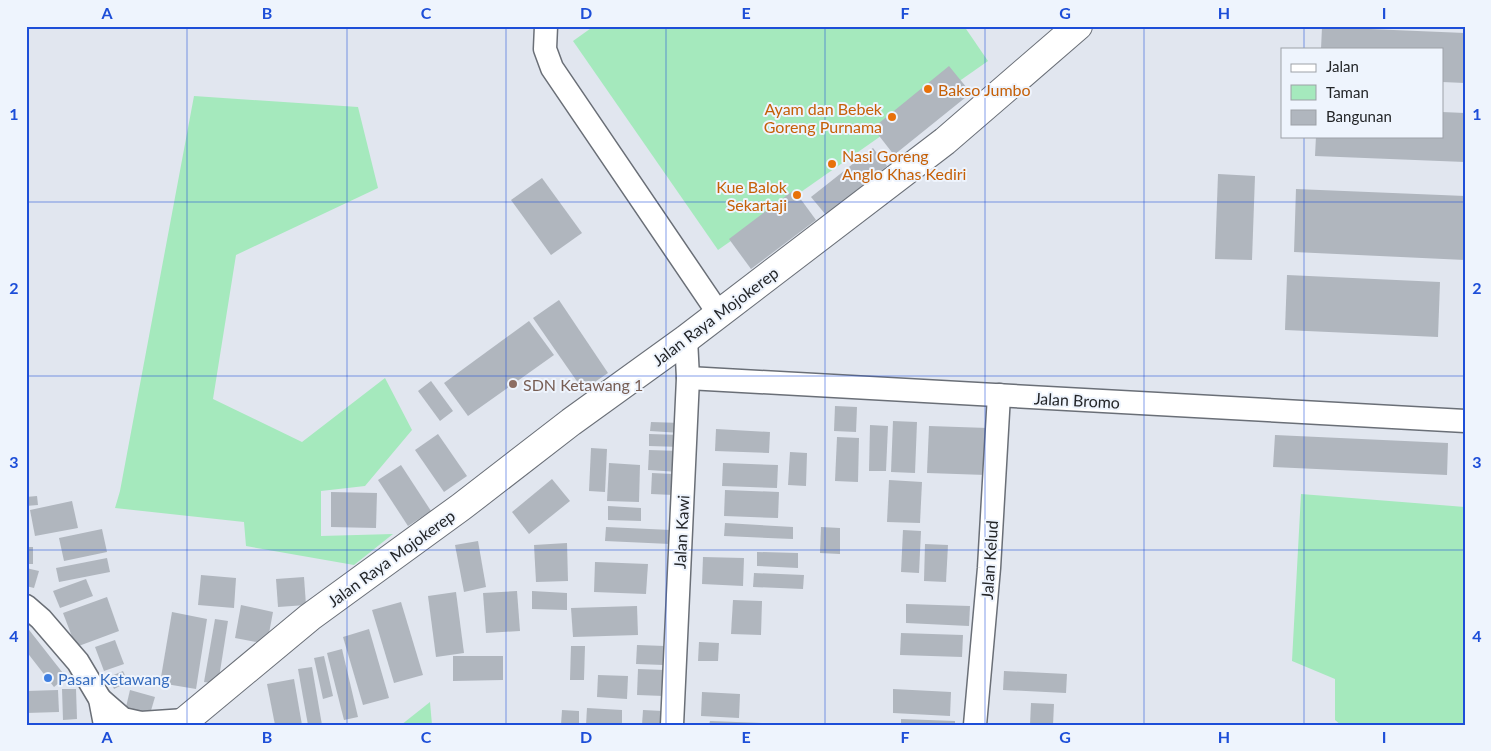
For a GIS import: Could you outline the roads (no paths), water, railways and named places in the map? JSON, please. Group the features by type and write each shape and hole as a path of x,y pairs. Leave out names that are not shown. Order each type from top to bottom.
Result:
{"main road":[{"name":"Jalan Raya Mojokerep","path":"183,722 310,617 686,339 945,141 1078,26"}],"street":[{"path":"546,26 545,49 552,68 719,314"},
{"name":"Jalan Kawi","path":"672,725 688,378 686,339"},
{"name":"Jalan Bromo","path":"688,378 1465,421"},
{"name":"Jalan Kelud","path":"975,725 989,568 999,395"},
{"path":"26,606 41,618 78,662 100,699 124,719 141,723 183,722"},
{"path":"100,699 105,725"}],"place":[{"name":"Bakso Jumbo","path":"928,89"},
{"name":"Ayam dan Bebek Goreng Purnama","path":"892,117"},
{"name":"Nasi Goreng Anglo Khas Kediri","path":"832,164"},
{"name":"Kue Balok Sekartaji","path":"797,195"},
{"name":"SDN Ketawang 1","path":"513,384"},
{"name":"Pasar Ketawang","path":"48,678"}]}
